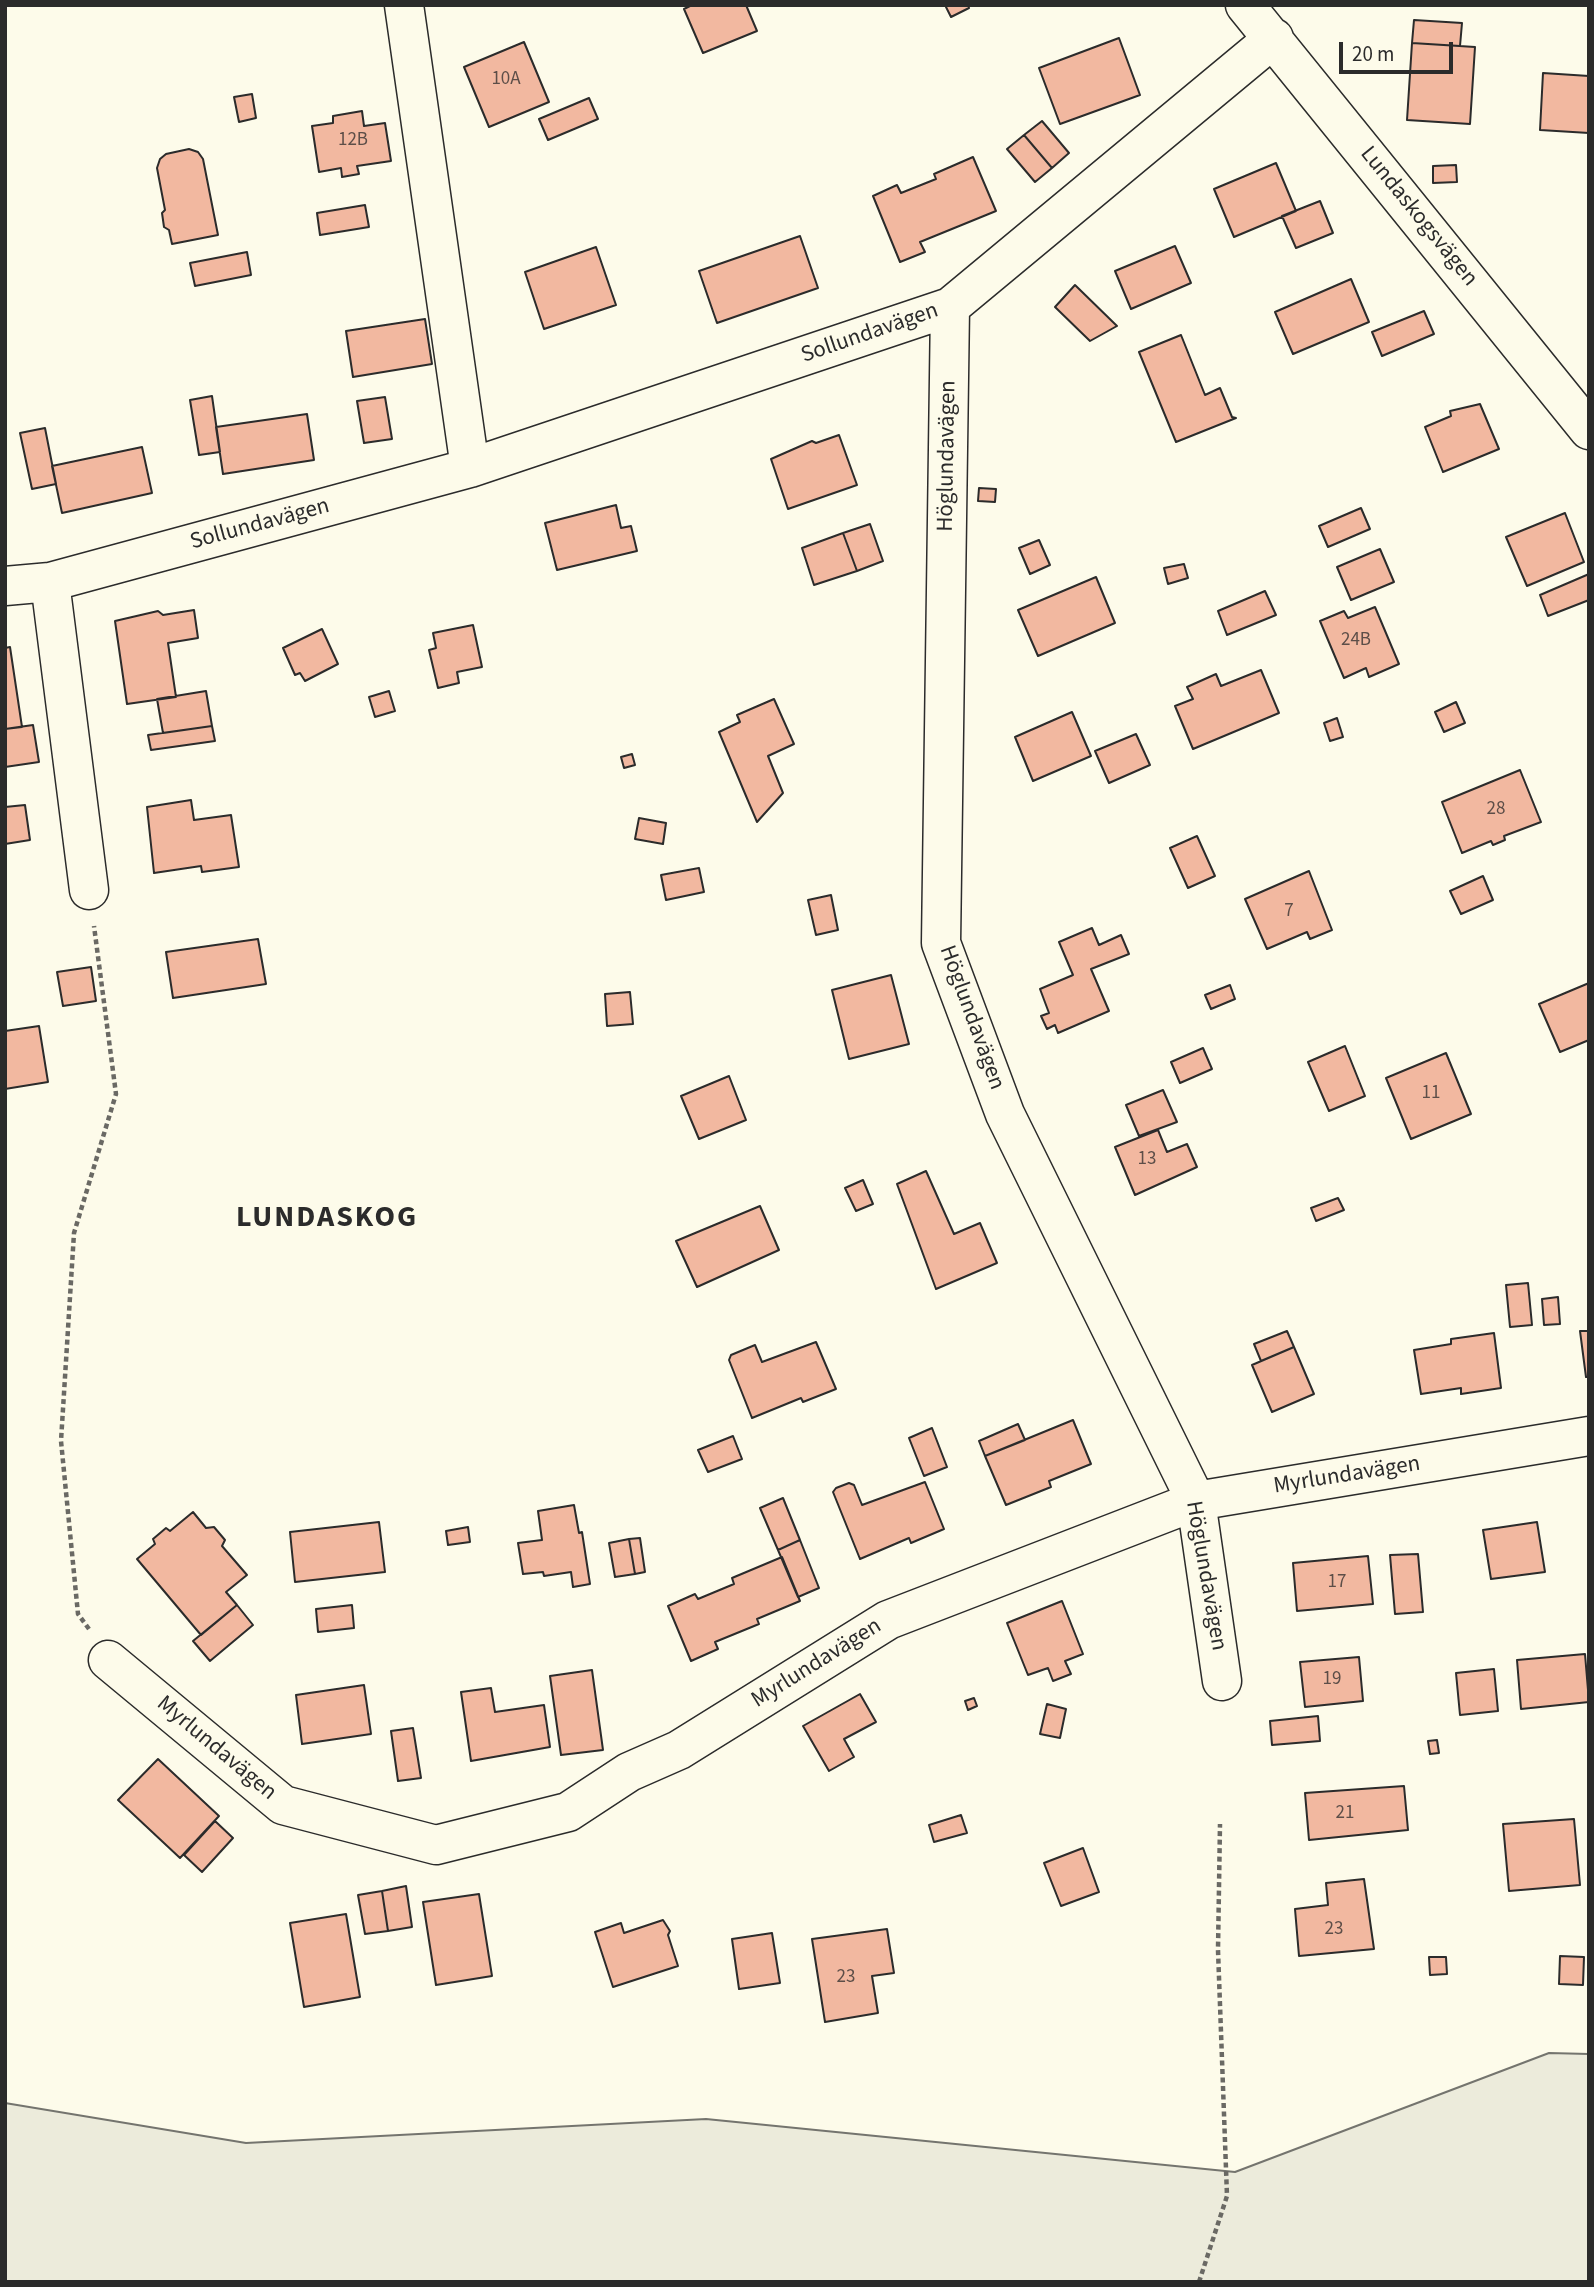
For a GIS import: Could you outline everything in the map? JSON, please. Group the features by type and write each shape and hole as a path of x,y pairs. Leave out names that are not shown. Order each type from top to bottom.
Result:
{"street":[{"path":"404,5 470,468"},
{"name":"Lundaskogsvägen","path":"1245,5 1589,430"},
{"name":"Sollundavägen","path":"5,586 50,582 470,468 950,307 1274,38"},
{"name":"Höglundavägen","path":"950,307 941,943 1005,1114 1196,1501 1223,1681"},
{"path":"50,582 89,890"},
{"name":"Myrlundavägen","path":"108,1660 283,1805 436,1845 568,1812 629,1772 679,1750 888,1620 1196,1501 1589,1436"}],"path":[{"path":"89,890 116,1094 74,1233 61,1441 78,1614 108,1660"},
{"path":"1199,2282 1227,2196 1218,1950 1220,1824"}],"shaded area":[{"path":"1549,2053 1589,2054 1589,2282 5,2282 5,2103 246,2143 706,2119 1235,2172"}],"building":[{"path":"692,5 746,5 757,31 703,53 684,9"},
{"path":"945,5 968,5 969,8 951,17"},
{"path":"1414,20 1462,23 1460,46 1412,43"},
{"path":"1119,38 1140,95 1060,124 1039,68"},
{"path":"524,42 549,102 489,127 464,67"},
{"path":"1412,43 1475,47 1470,124 1407,120"},
{"path":"1543,73 1589,76 1589,133 1540,130"},
{"path":"252,94 256,118 239,122 234,97"},
{"path":"589,98 598,119 548,140 539,119"},
{"path":"362,111 364,126 385,123 391,161 357,166 359,174 342,177 341,168 319,172 312,126 333,123 333,116"},
{"path":"1042,121 1069,153 1052,168 1024,135"},
{"path":"1024,135 1052,168 1035,182 1007,149"},
{"path":"189,149 198,152 203,159 218,235 172,244 169,230 164,227 162,213 165,210 157,168 160,159 166,154"},
{"path":"973,157 996,211 920,242 925,252 900,262 873,196 897,185 901,193 936,179 934,174"},
{"path":"1276,163 1296,211 1234,237 1214,189"},
{"path":"1456,165 1457,182 1433,183 1433,166"},
{"path":"1320,201 1333,233 1296,248 1282,216"},
{"path":"365,205 369,227 320,235 317,213"},
{"path":"800,236 818,288 717,323 699,271"},
{"path":"1175,246 1191,283 1131,309 1115,271"},
{"path":"596,247 616,305 544,329 525,272"},
{"path":"247,252 251,275 195,286 190,263"},
{"path":"1351,279 1369,322 1293,354 1275,312"},
{"path":"1075,285 1117,326 1090,341 1055,307"},
{"path":"1424,311 1434,334 1382,356 1372,332"},
{"path":"425,319 432,364 353,377 346,331"},
{"path":"1181,335 1205,395 1220,388 1232,417 1236,418 1176,442 1139,352"},
{"path":"212,396 220,452 199,455 190,400"},
{"path":"385,397 392,439 364,443 357,401"},
{"path":"1480,404 1499,449 1443,472 1425,427 1451,416 1450,411"},
{"path":"307,414 314,460 223,474 216,427"},
{"path":"45,428 56,484 32,489 20,433"},
{"path":"839,435 857,485 788,509 771,459 812,441 816,443"},
{"path":"142,447 152,493 62,513 52,466"},
{"path":"979,488 996,489 995,502 978,501"},
{"path":"616,505 621,528 631,526 637,551 557,570 545,523"},
{"path":"1361,508 1370,529 1328,547 1319,526"},
{"path":"1565,513 1584,562 1527,586 1506,537"},
{"path":"870,524 883,561 857,571 843,533"},
{"path":"843,533 857,571 814,585 802,548"},
{"path":"1039,540 1050,565 1030,574 1019,548"},
{"path":"1380,549 1394,582 1351,600 1337,567"},
{"path":"1184,564 1188,578 1168,584 1164,568"},
{"path":"1589,574 1589,600 1548,616 1540,595"},
{"path":"1096,577 1115,623 1038,656 1018,610"},
{"path":"1265,591 1276,615 1227,635 1218,611"},
{"path":"1375,607 1399,664 1369,677 1366,668 1344,678 1320,621 1344,611 1348,618"},
{"path":"194,610 198,638 168,643 176,697 127,704 115,621 158,611 163,615"},
{"path":"473,625 482,667 457,672 459,683 438,688 429,650 436,648 433,633"},
{"path":"322,629 338,664 305,681 300,673 295,675 283,648"},
{"path":"10,647 22,727 5,729 5,648"},
{"path":"1261,670 1279,713 1193,749 1175,706 1193,699 1187,687 1216,674 1221,686"},
{"path":"206,691 212,726 163,733 157,699"},
{"path":"389,691 395,711 375,717 369,697"},
{"path":"774,699 794,744 768,756 783,793 757,822 719,732 740,722 737,715"},
{"path":"1456,702 1465,723 1444,732 1435,712"},
{"path":"1072,712 1091,756 1033,781 1015,737"},
{"path":"1337,718 1343,737 1330,741 1324,723"},
{"path":"33,725 39,762 5,767 5,729"},
{"path":"212,726 215,741 151,750 148,735"},
{"path":"1136,734 1150,765 1109,783 1095,751"},
{"path":"632,754 635,765 624,768 621,757"},
{"path":"1520,770 1541,822 1504,836 1505,840 1493,845 1491,841 1462,853 1442,802"},
{"path":"191,800 194,820 231,815 239,867 202,872 201,866 154,873 147,807"},
{"path":"25,805 30,840 5,844 5,807"},
{"path":"639,818 666,823 663,844 635,839"},
{"path":"1197,836 1215,876 1188,888 1170,848"},
{"path":"699,868 704,892 666,900 661,875"},
{"path":"1309,871 1332,930 1310,939 1307,932 1267,949 1245,899"},
{"path":"1483,876 1493,900 1461,914 1450,891"},
{"path":"831,895 838,930 816,935 808,900"},
{"path":"1092,928 1099,945 1121,935 1129,954 1091,969 1109,1011 1058,1033 1055,1025 1047,1029 1041,1016 1049,1013 1040,989 1073,975 1059,942"},
{"path":"258,939 266,984 173,998 166,952"},
{"path":"91,967 96,1001 63,1006 57,972"},
{"path":"891,975 909,1044 849,1059 832,990"},
{"path":"1589,983 1589,1040 1560,1052 1539,1004"},
{"path":"1230,985 1235,999 1211,1009 1205,995"},
{"path":"630,992 633,1024 607,1026 605,994"},
{"path":"39,1026 48,1082 5,1089 5,1031"},
{"path":"1345,1046 1365,1096 1329,1111 1308,1062"},
{"path":"1203,1048 1212,1069 1180,1083 1171,1062"},
{"path":"1446,1053 1471,1114 1411,1139 1386,1078"},
{"path":"729,1076 746,1120 699,1139 681,1096"},
{"path":"1163,1090 1177,1122 1139,1136 1126,1105"},
{"path":"1158,1130 1167,1152 1187,1144 1197,1167 1135,1195 1115,1147"},
{"path":"926,1171 954,1234 980,1223 997,1263 936,1289 897,1184"},
{"path":"863,1180 873,1204 856,1211 845,1188"},
{"path":"1338,1198 1344,1210 1316,1221 1311,1208"},
{"path":"760,1206 779,1250 697,1287 676,1241"},
{"path":"1528,1283 1532,1325 1510,1327 1506,1285"},
{"path":"1558,1297 1560,1324 1544,1325 1542,1299"},
{"path":"1287,1331 1294,1347 1261,1361 1254,1344"},
{"path":"1580,1331 1589,1331 1589,1377 1586,1377"},
{"path":"1494,1333 1501,1388 1461,1394 1461,1388 1421,1394 1414,1350 1451,1344 1451,1339"},
{"path":"816,1342 836,1389 803,1402 801,1398 752,1418 729,1360 731,1355 755,1345 762,1362"},
{"path":"1294,1347 1314,1394 1272,1412 1252,1365"},
{"path":"1073,1420 1091,1464 1049,1481 1051,1487 1006,1505 985,1456"},
{"path":"1018,1424 1025,1440 985,1456 979,1441"},
{"path":"932,1428 947,1467 924,1476 909,1438"},
{"path":"733,1436 742,1459 708,1472 698,1450"},
{"path":"925,1482 944,1529 911,1543 909,1538 860,1559 833,1492 836,1488 849,1483 854,1485 862,1505"},
{"path":"783,1498 800,1540 778,1550 760,1508"},
{"path":"574,1505 579,1533 582,1532 590,1584 573,1587 571,1572 544,1576 543,1572 523,1574 518,1543 542,1540 538,1511"},
{"path":"193,1512 206,1528 214,1527 225,1540 222,1546 247,1575 226,1592 237,1605 201,1635 137,1559 155,1544 153,1539 166,1528 170,1531"},
{"path":"379,1522 385,1572 295,1582 290,1532"},
{"path":"1537,1522 1545,1572 1491,1579 1483,1530"},
{"path":"468,1527 470,1542 448,1545 446,1531"},
{"path":"640,1538 645,1572 635,1574 629,1539"},
{"path":"629,1539 635,1574 615,1577 609,1543"},
{"path":"800,1540 819,1588 798,1597 778,1550"},
{"path":"1418,1554 1423,1612 1395,1614 1390,1555"},
{"path":"1368,1556 1373,1604 1297,1611 1293,1563"},
{"path":"782,1557 800,1601 757,1619 759,1624 715,1642 718,1649 691,1661 668,1606 695,1594 698,1599 734,1584 732,1578"},
{"path":"1062,1601 1083,1654 1065,1661 1071,1674 1053,1681 1048,1668 1028,1675 1007,1623"},
{"path":"237,1605 253,1625 210,1661 193,1641"},
{"path":"352,1605 354,1628 318,1632 316,1609"},
{"path":"1585,1654 1589,1702 1521,1709 1517,1660"},
{"path":"1359,1657 1363,1701 1305,1707 1300,1662"},
{"path":"1494,1669 1498,1711 1460,1715 1456,1673"},
{"path":"592,1670 603,1750 561,1755 550,1676"},
{"path":"364,1685 371,1734 302,1744 296,1695"},
{"path":"491,1688 495,1712 544,1705 550,1747 471,1761 461,1692"},
{"path":"860,1694 876,1722 844,1739 854,1757 829,1771 803,1726"},
{"path":"974,1698 977,1706 968,1710 965,1701"},
{"path":"1047,1704 1066,1709 1060,1738 1040,1734"},
{"path":"1318,1716 1320,1741 1272,1745 1270,1721"},
{"path":"413,1728 421,1778 398,1781 391,1731"},
{"path":"1437,1740 1439,1753 1430,1754 1428,1741"},
{"path":"158,1759 219,1816 180,1858 118,1800"},
{"path":"1404,1786 1408,1830 1309,1840 1305,1793"},
{"path":"961,1815 967,1833 934,1842 929,1825"},
{"path":"1574,1819 1580,1885 1509,1891 1503,1824"},
{"path":"215,1821 233,1838 202,1872 184,1855"},
{"path":"1083,1848 1099,1892 1061,1906 1044,1863"},
{"path":"1364,1879 1374,1949 1299,1956 1295,1909 1328,1905 1326,1883"},
{"path":"406,1886 412,1927 388,1931 382,1891"},
{"path":"382,1891 388,1931 365,1934 358,1895"},
{"path":"479,1894 492,1976 436,1985 423,1902"},
{"path":"346,1914 360,1997 304,2007 290,1923"},
{"path":"663,1920 670,1931 668,1935 678,1966 613,1987 595,1932 621,1923 624,1933"},
{"path":"887,1929 894,1973 872,1976 878,2013 825,2022 812,1939"},
{"path":"772,1933 780,1983 739,1989 732,1939"},
{"path":"1560,1956 1584,1957 1583,1985 1559,1984"},
{"path":"1429,1957 1446,1957 1447,1974 1430,1975"}],"district":[{"name":"LUNDASKOG","path":"327,1219"}]}
